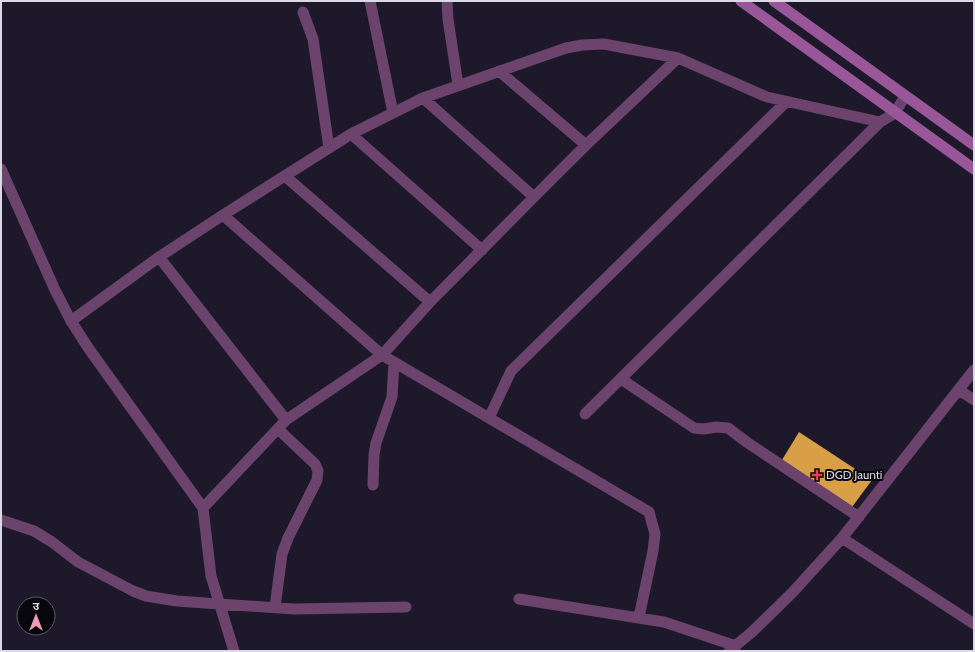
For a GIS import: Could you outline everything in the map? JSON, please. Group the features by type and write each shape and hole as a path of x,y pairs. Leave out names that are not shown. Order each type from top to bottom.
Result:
{"main road":[{"path":"741,1 974,169"},
{"path":"774,1 974,145"}],"street":[{"path":"370,1 393,113"},
{"path":"447,1 448,19 458,85"},
{"path":"303,12 313,39 329,148"},
{"path":"71,321 159,257 351,134 423,98 566,48 582,44 604,44 678,58 767,97 880,122"},
{"path":"203,508 282,425 382,355 430,302 534,197 586,145 678,58"},
{"path":"499,71 586,145"},
{"path":"585,414 880,122 895,113 905,96"},
{"path":"423,98 534,197"},
{"path":"488,418 511,371 786,102"},
{"path":"351,134 482,250"},
{"path":"1,169 55,290 71,321 203,508 211,576 234,651"},
{"path":"285,176 430,302"},
{"path":"223,215 382,355 649,512 655,534 653,551 639,617"},
{"path":"159,257 282,425 315,464 318,471 317,480 288,538 282,554 275,607"},
{"path":"373,485 376,443 392,397 394,362"},
{"path":"519,599 664,622 733,648 792,593 842,538 974,370"},
{"path":"621,378 694,428 728,428 859,517"},
{"path":"959,390 974,400"},
{"path":"1,520 34,530 78,562 133,591 146,596 177,601 322,609 406,607"},
{"path":"842,538 974,624"}],"building":[{"path":"799,432 872,480 852,507 782,460"}],"place":[{"name":"DGD Jaunti","path":"817,475"}]}
